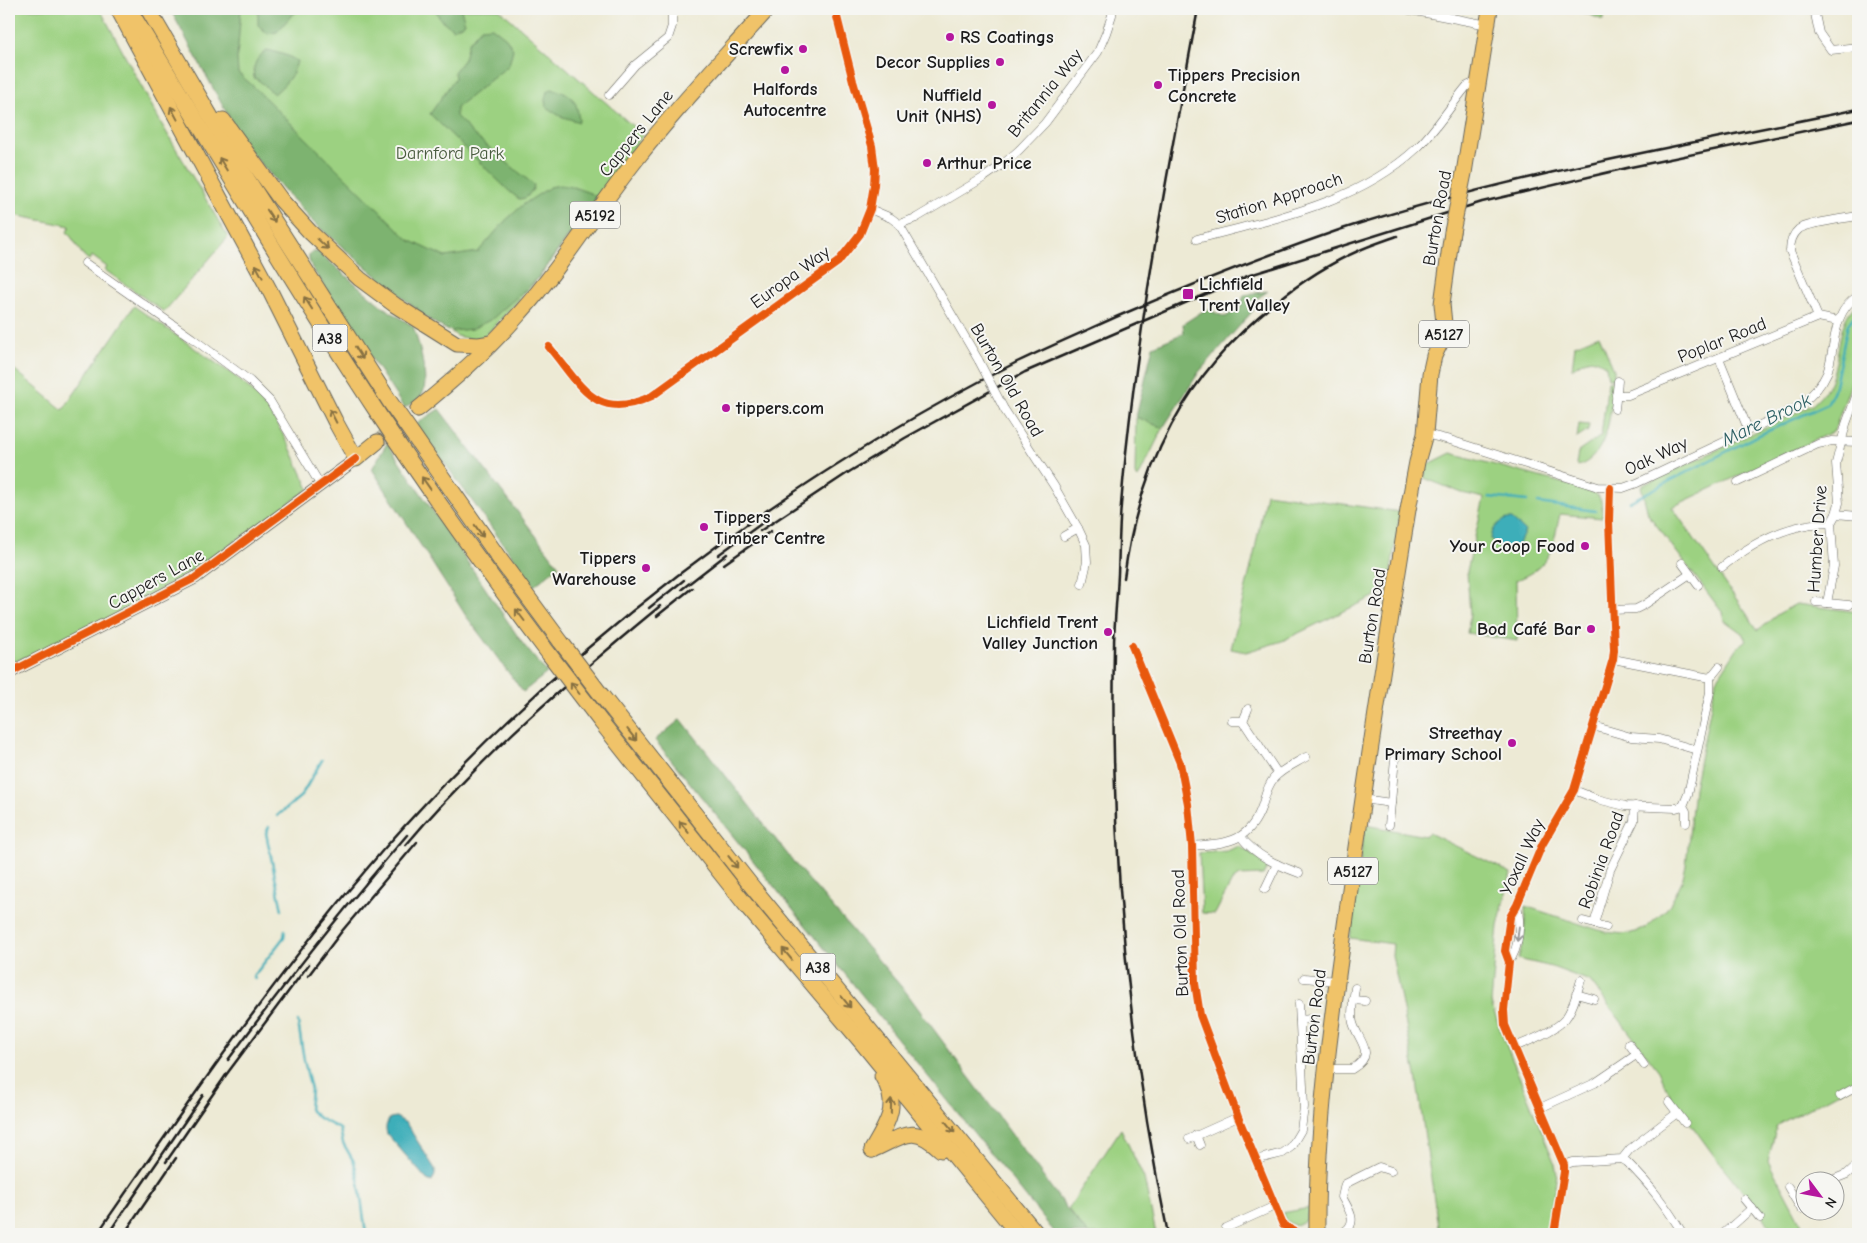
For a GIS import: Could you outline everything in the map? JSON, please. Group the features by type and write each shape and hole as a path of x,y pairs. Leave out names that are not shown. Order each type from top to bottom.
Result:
{"highway":[{"path":"118,9 271,292 356,459"},
{"name":"A38","path":"129,9 292,279 381,418 489,573 601,722 749,909 863,1044 1018,1234"},
{"path":"148,9 259,171 310,232 367,284 395,305 457,344 479,345 491,343"},
{"name":"A38","path":"148,9 246,177 390,402 499,558 602,696 750,884 1037,1234"},
{"name":"Burton Road","path":"1317,1234 1316,1189 1326,1069 1362,799 1408,510 1417,462 1425,434 1430,374 1434,356 1445,333 1442,304 1452,232 1464,173 1490,9"},
{"name":"Cappers Lane","path":"418,409 520,314 562,261 638,156 767,10"},
{"path":"457,344 462,358 462,370"},
{"name":"Cappers Lane","path":"356,459 377,442"},
{"path":"863,1044 885,1080 892,1101 887,1124 872,1150 911,1133 923,1136 934,1144 985,1194"}],"street":[{"path":"609,95 635,64 668,38 672,26 672,9"},
{"name":"Britannia Way","path":"899,224 916,218 983,178 1019,150 1045,123 1098,52 1112,15 1112,9"},
{"path":"1405,9 1488,25"},
{"path":"1814,9 1819,33 1831,50 1858,47"},
{"name":"Europa Way","path":"549,347 590,397 610,405 626,405 638,402 652,396 838,262 860,234 870,209 874,185 872,146 834,10"},
{"name":"Station Approach","path":"1197,239 1286,214 1336,198 1360,187 1394,167 1417,148 1440,124 1467,86 1471,84 1478,85"},
{"path":"870,209 891,218 899,224"},
{"path":"1838,321 1818,317 1790,251 1790,244 1792,236 1800,228 1858,216"},
{"name":"Burton Old Road","path":"899,224 979,361 1004,409 1054,486 1078,528 1086,545 1087,562 1082,584"},
{"path":"85,264 250,380 270,401 321,486"},
{"name":"Oak Way","path":"1425,434 1450,440 1598,487 1623,488 1800,406 1816,391 1826,373 1838,321 1850,302 1858,296"},
{"name":"Poplar Road","path":"1616,395 1628,395 1818,317"},
{"path":"1719,358 1748,429"},
{"path":"1615,409 1618,381"},
{"name":"Humber Drive","path":"1827,603 1834,566 1831,523 1839,503 1836,463 1858,391"},
{"path":"1738,482 1818,444 1842,440 1858,442"},
{"name":"Cappers Lane","path":"9,674 195,578 356,459"},
{"name":"Yoxall Way","path":"1554,1234 1564,1165 1505,1025 1504,1010 1509,962 1505,952 1510,917 1517,905 1542,845 1574,790 1613,659 1612,558 1609,521 1610,488"},
{"path":"1836,514 1858,516"},
{"path":"1722,567 1763,540 1787,530 1807,525 1831,523"},
{"path":"1064,536 1078,528"},
{"path":"1682,563 1698,586"},
{"path":"1612,610 1644,606 1690,574"},
{"name":"Humber Drive","path":"1816,602 1849,605"},
{"name":"Burton Old Road","path":"1132,646 1180,763 1188,804 1192,846 1195,983 1200,1015 1238,1117 1283,1225 1299,1234"},
{"path":"1613,659 1710,678"},
{"path":"1683,806 1688,794 1710,692 1710,678 1719,667"},
{"path":"1243,721 1248,709"},
{"path":"1232,721 1243,721"},
{"path":"1243,721 1278,774"},
{"path":"1593,726 1631,737 1659,739 1697,750"},
{"path":"1192,846 1224,843 1240,838 1257,820 1268,787 1278,774 1306,756"},
{"path":"1386,763 1395,761 1389,825"},
{"path":"1574,790 1597,799 1625,806 1676,808 1683,806"},
{"path":"1362,799 1391,803"},
{"name":"Robinia Road","path":"1594,924 1610,870 1634,821 1635,806"},
{"path":"1683,806 1686,811 1686,823"},
{"path":"1240,838 1249,847 1277,864 1300,872"},
{"path":"1265,889 1277,864"},
{"name":"Robinia Road","path":"1583,920 1606,927"},
{"path":"1304,978 1337,981"},
{"path":"1514,1047 1534,1039 1564,1021 1581,980"},
{"path":"1326,1069 1352,1069 1363,1060 1365,1052 1364,1043 1352,1020 1355,988"},
{"path":"1576,994 1594,999"},
{"path":"1353,1000 1365,1001"},
{"path":"1255,1160 1284,1153 1291,1147 1301,1130 1304,1107 1299,1004"},
{"path":"1300,1020 1311,1019"},
{"path":"1629,1044 1644,1065"},
{"path":"1540,1108 1595,1083 1636,1055"},
{"path":"1840,1096 1857,1090"},
{"path":"1669,1102 1685,1123"},
{"path":"1622,1159 1630,1149 1677,1113"},
{"path":"1200,1145 1193,1137 1238,1117"},
{"path":"1564,1165 1573,1162 1622,1159 1654,1190 1683,1234"},
{"path":"1340,1234 1348,1230 1352,1219 1342,1197 1345,1184 1379,1164 1391,1171"},
{"path":"1844,1175 1858,1164"},
{"path":"1788,1187 1794,1197"},
{"path":"1744,1199 1760,1218"},
{"path":"1229,1234 1226,1228 1275,1206"},
{"path":"1723,1234 1752,1208"}],"green space":[{"path":"9,9 100,9 161,123 228,237 164,312 105,270 107,267 92,256 89,260 80,251 67,232 70,226 9,214"},
{"name":"Darnford Park","path":"170,9 499,9 643,135 537,280 485,336 474,340 457,336 371,271 314,223"},
{"path":"170,9 241,9 237,58 238,73 409,240 445,257 478,252 506,220 524,204 550,187 560,185 573,187 597,197 536,280 492,319 472,329 447,330 428,319 314,223 244,145"},
{"path":"258,9 301,9 291,16 277,32 268,34 258,25"},
{"path":"435,9 461,9 465,23 453,29 440,19"},
{"path":"1575,9 1608,9 1603,20"},
{"path":"492,27 506,38 513,49 509,65 456,108 456,116 474,135 534,185 526,198 519,199 509,191 430,114 455,78 454,72 464,59 468,43 481,28"},
{"path":"268,50 297,61 294,71 274,94 254,78 256,61"},
{"path":"552,89 570,96 577,108 579,122 560,116 546,107 547,91"},
{"path":"318,252 383,307 413,326 425,376 424,390 419,399 404,408 312,268 309,254"},
{"path":"1268,291 1255,300 1258,305 1199,372 1163,428 1136,417 1153,346 1184,333 1183,324 1203,311 1209,310 1225,317 1240,309 1244,295"},
{"path":"1858,303 1858,364 1834,431 1672,507 1758,630 1778,614 1796,604 1858,612 1858,1082 1777,1125 1768,1161 1794,1210 1794,1220 1800,1220 1807,1234 1777,1234 1715,1157 1671,1097 1659,1071 1590,981 1552,967 1518,959 1524,933 1525,906 1605,932 1624,934 1636,932 1647,927 1665,911 1672,901 1682,881 1686,865 1694,788 1716,681 1738,647 1747,640 1743,634 1724,620 1722,612 1648,514 1641,486 1812,405 1823,394 1829,384 1834,370 1842,329 1851,310"},
{"path":"134,306 236,377 253,392 267,407 288,443 309,489 185,575 89,628 9,664 9,365 63,410"},
{"path":"1599,335 1614,370 1614,378 1608,378 1606,366 1592,359 1572,369 1575,345"},
{"path":"1614,380 1610,416 1603,442 1589,461 1578,466 1576,465 1578,452 1601,436 1608,381"},
{"path":"439,409 559,566 534,586 416,424"},
{"path":"1136,417 1163,428 1138,478 1135,475"},
{"path":"1579,424 1589,425 1588,431 1577,438"},
{"path":"387,443 523,644 547,673 523,692 466,616 372,469"},
{"path":"1451,453 1584,489 1595,494 1600,499 1602,518 1560,514 1552,547 1544,562 1528,575 1516,580 1517,641 1467,633 1470,615 1467,571 1484,498 1462,493 1424,478 1427,465"},
{"path":"1266,493 1400,512 1388,590 1282,641 1246,652 1231,649 1254,554"},
{"path":"681,719 796,865 906,992 1067,1209 1088,1234 1056,1234 655,740"},
{"path":"1365,825 1426,836 1429,833 1511,873 1498,926 1491,1003 1555,1164 1557,1174 1547,1234 1439,1234 1416,1075 1392,955 1393,944 1350,938"},
{"path":"1239,846 1269,865 1263,875 1239,876 1232,881 1215,914 1202,913 1199,853 1227,851"},
{"path":"1121,1129 1144,1178 1156,1234 1088,1234 1068,1209"},
{"path":"1309,1208 1306,1220 1301,1224 1289,1223 1282,1213"}],"water":[{"path":"1507,519 1512,519 1525,531 1517,548 1499,548 1491,539 1496,526"},
{"path":"396,1117 406,1123 435,1169 432,1182 427,1180 387,1134 386,1127 390,1118"}],"waterway":[{"name":"Mare Brook","path":"1629,502 1757,436 1827,404 1834,390 1848,324 1858,312"},
{"name":"Mare Brook","path":"1489,497 1527,501"},
{"name":"Mare Brook","path":"1538,503 1596,511"},
{"path":"277,816 301,796 322,760"},
{"path":"269,827 266,833 282,910"},
{"path":"255,979 253,977 284,937 285,930"},
{"path":"298,1022 311,1090 309,1109 319,1118 340,1129 343,1143 354,1162 366,1234"}],"tunnel":[{"path":"377,442 418,409"}],"railway":[{"path":"1168,1234 1142,1089 1124,943 1115,795 1114,639 1121,505 1143,318 1198,9"},
{"path":"97,1234 270,990 344,896 383,850 451,776 523,706 598,639 677,576 758,517 842,461 928,409 1042,350 1199,282 1339,230 1403,210 1532,177 1858,109"},
{"path":"760,531 849,472 905,438 1025,372 1250,275 1482,202 1631,167 1858,120"},
{"path":"1124,578 1131,537 1141,497 1155,460 1171,425 1192,392 1216,360 1243,331 1304,281 1347,256 1397,236"},
{"path":"718,555 765,521"},
{"path":"724,564 771,531"},
{"path":"682,589 727,554"},
{"path":"649,608 684,580"},
{"path":"657,616 692,588"},
{"path":"406,845 465,781 527,720 660,606"},
{"path":"228,1060 315,946 407,835"},
{"path":"308,976 342,931 417,842"},
{"path":"166,1162 226,1075 309,964"},
{"path":"108,1234 203,1095"},
{"path":"124,1234 176,1158"}],"cycle path":[{"path":"549,347 591,396 603,402 616,405 633,403 652,396 838,262 860,234 870,209 875,169 872,146 835,9"},
{"path":"9,673 195,578 356,459"},
{"path":"1554,1234 1564,1165 1505,1025 1504,1010 1509,962 1505,951 1510,917 1517,905 1542,845 1574,790 1613,659 1609,521 1610,488"},
{"path":"1132,646 1180,763 1188,804 1192,846 1195,983 1200,1015 1238,1117 1283,1225 1299,1234"}],"place":[{"name":"RS Coatings","path":"950,37"},
{"name":"Screwfix","path":"803,49"},
{"name":"Decor Supplies","path":"1000,62"},
{"name":"Halfords Autocentre","path":"785,70"},
{"name":"Tippers Precision Concrete","path":"1158,85"},
{"name":"Nuffield Unit (NHS)","path":"992,105"},
{"name":"Arthur Price","path":"927,163"},
{"name":"Lichfield Trent Valley","path":"1188,294"},
{"name":"tippers.com","path":"726,408"},
{"name":"Tippers Timber Centre","path":"704,527"},
{"name":"Your Coop Food","path":"1585,546"},
{"name":"Tippers Warehouse","path":"646,568"},
{"name":"Bod Café Bar","path":"1591,629"},
{"name":"Lichfield Trent Valley Junction","path":"1108,632"},
{"name":"Streethay Primary School","path":"1512,743"}]}
